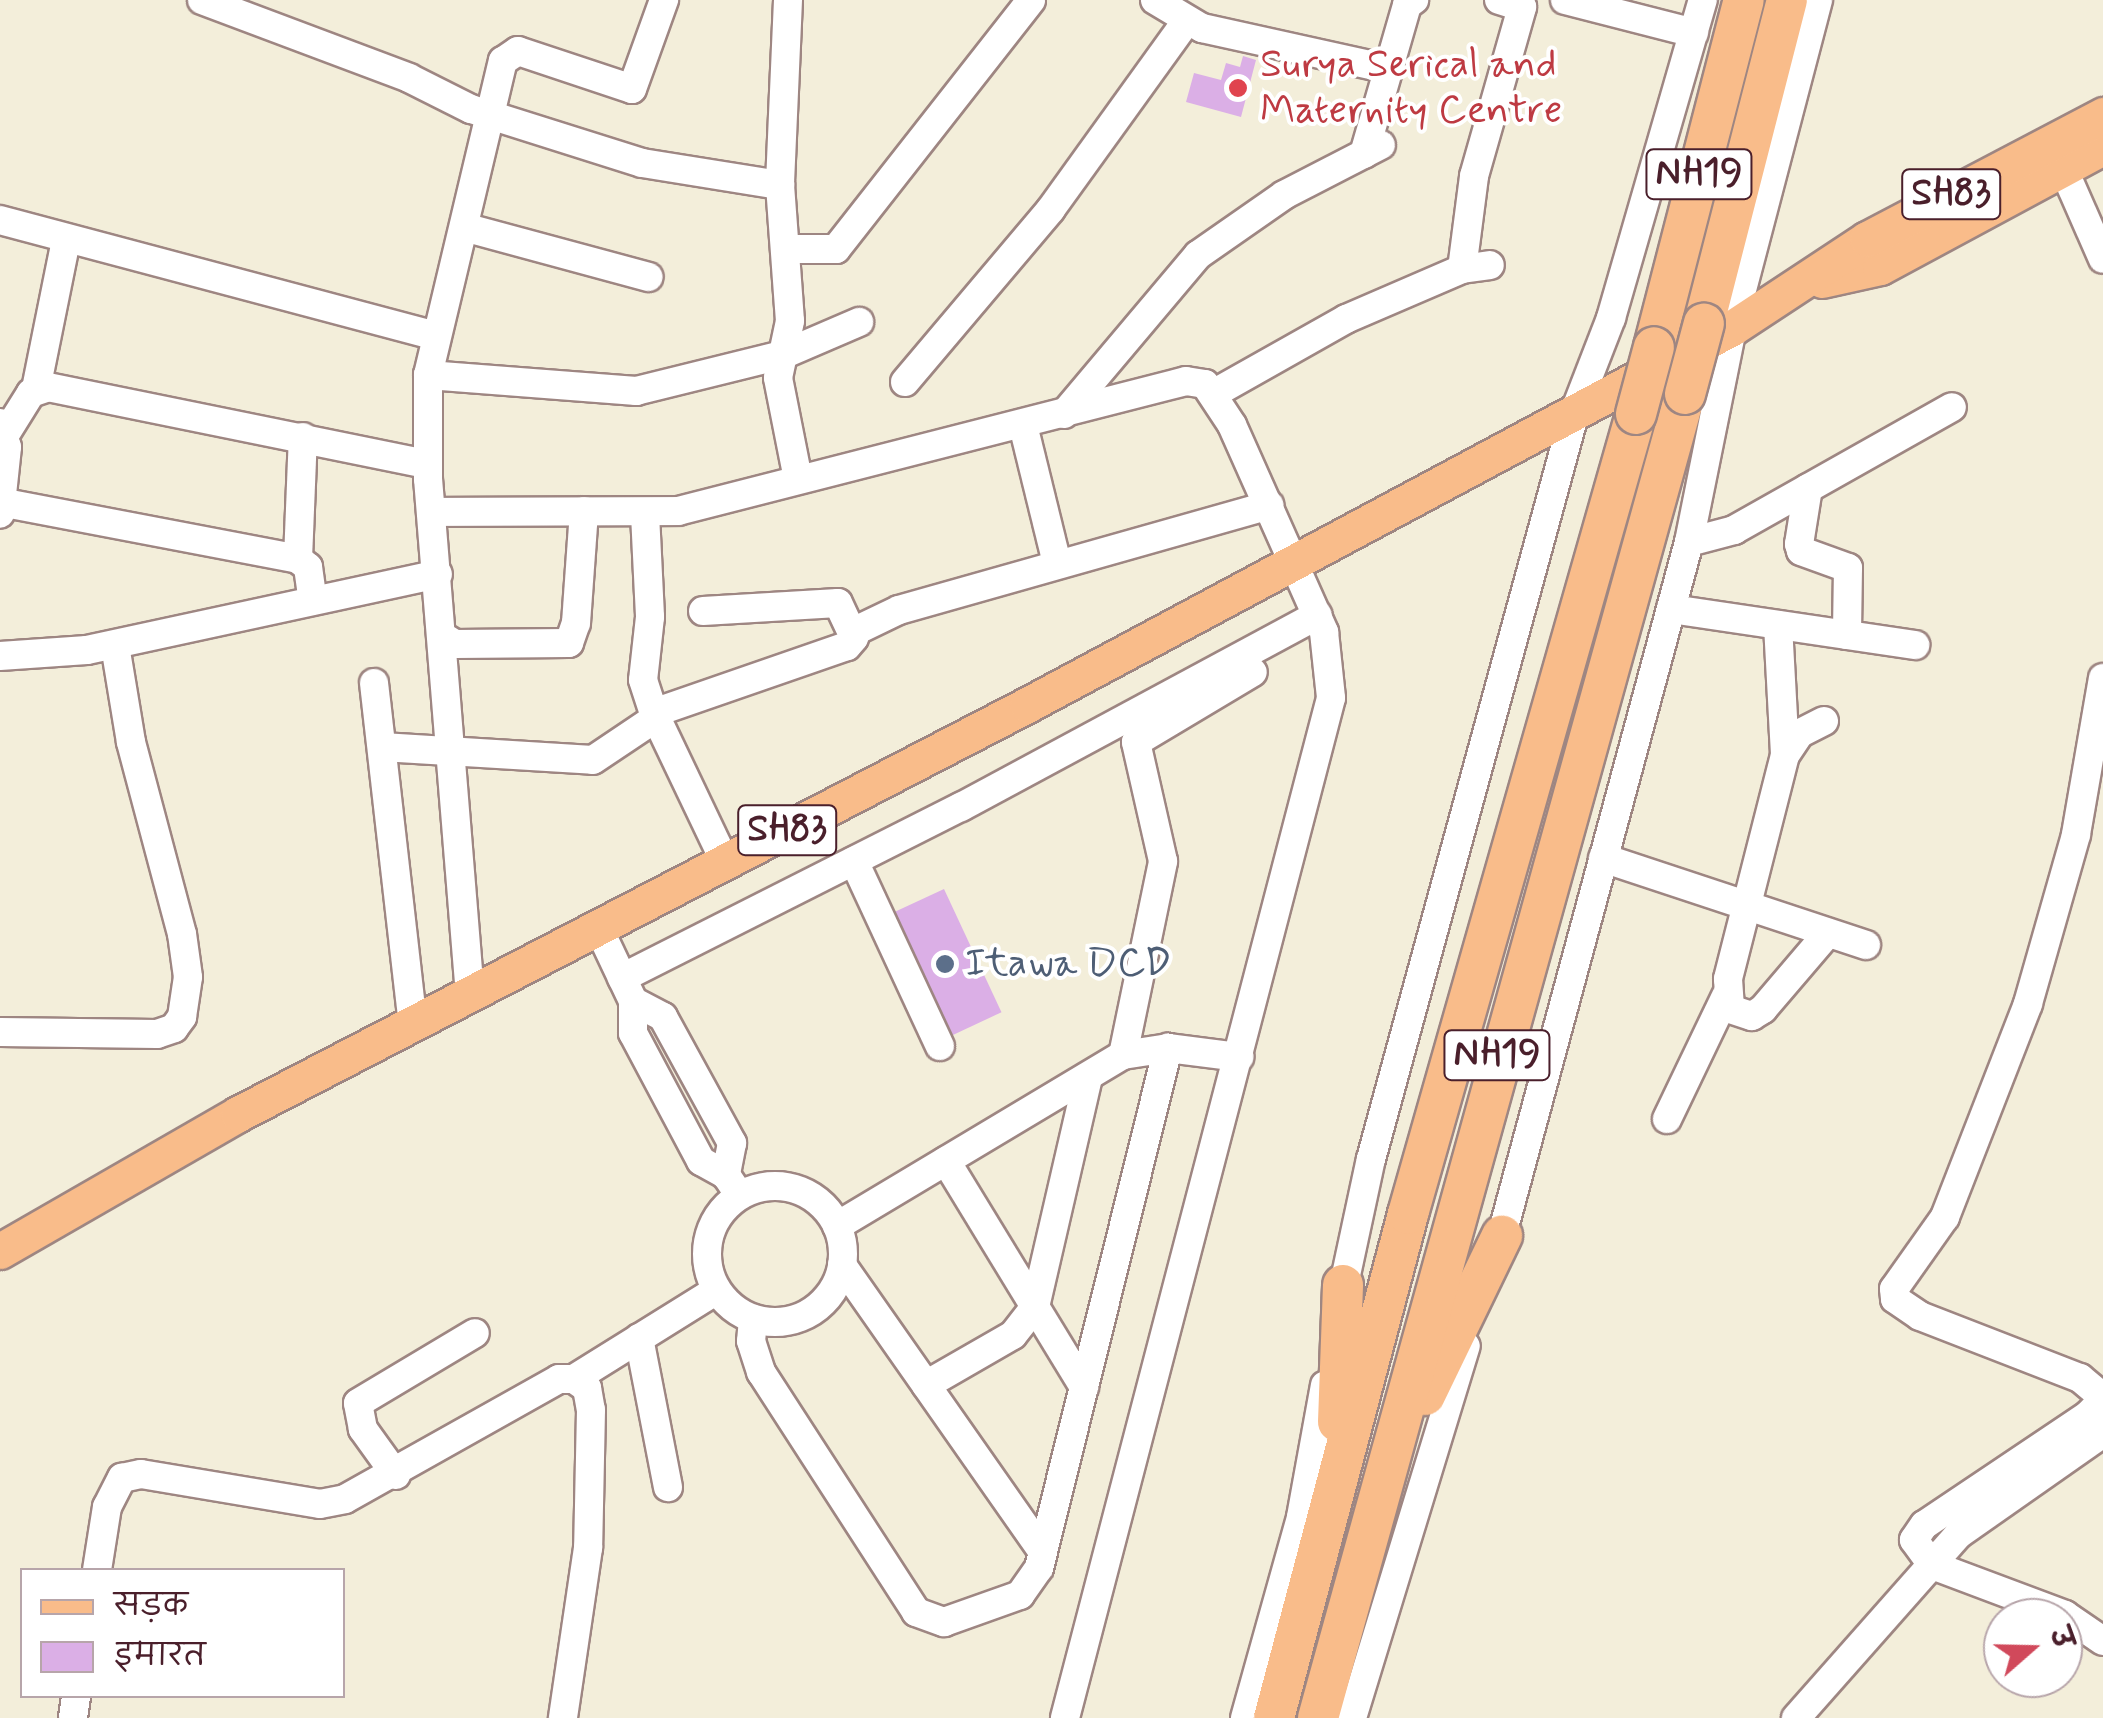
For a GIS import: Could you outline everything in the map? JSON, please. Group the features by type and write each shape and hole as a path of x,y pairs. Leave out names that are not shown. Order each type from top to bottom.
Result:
{"highway":[{"name":"NH19","path":"1274,1718 1334,1506 1408,1214 1636,414 1744,0"},
{"name":"NH19","path":"1318,1718 1685,394 1718,325 1787,0"},
{"path":"1384,1479 1502,1236"},
{"path":"1334,1506 1343,1284"}],"main road":[{"name":"SH83","path":"0,1251 158,1158 599,929 1575,411 1718,325 1806,283 1866,239 2103,115"},
{"name":"SH83","path":"1806,283 1880,268 2103,147"}],"street":[{"path":"202,0 492,112 642,163 780,185"},
{"path":"470,995 426,464 428,375 467,228 503,61 513,52 632,89 664,0"},
{"path":"788,0 780,185 788,249 790,321 778,378 798,479"},
{"path":"788,249 836,249 1031,0"},
{"path":"1155,0 1186,22 1388,68"},
{"path":"1064,414 1198,255 1284,195 1373,149 1388,68 1407,5 1414,0"},
{"path":"1565,0 1694,32"},
{"path":"1244,1718 1300,1517 1343,1284 1575,411 1611,318 1703,0"},
{"path":"1352,1718 1398,1551 1502,1236 1689,542 1718,325 1818,0"},
{"path":"1214,394 1346,320 1476,267 1474,176 1522,7 1515,2"},
{"path":"905,382 1051,209 1186,22"},
{"path":"2064,168 2103,258"},
{"path":"0,220 436,336"},
{"path":"467,228 648,277"},
{"path":"66,240 36,389 3,428 1,506 298,559 308,566 314,601"},
{"path":"428,375 636,391 782,355 859,322"},
{"path":"431,512 645,514 1023,425 1186,381 1200,381 1214,394 1294,557 1321,624 1331,698 1065,1718"},
{"path":"36,389 304,437 426,464"},
{"path":"1689,542 1734,530 1952,407"},
{"path":"1023,425 1057,563"},
{"path":"298,559 304,437"},
{"path":"1808,488 1799,544 1801,551 1848,568 1847,635"},
{"path":"853,632 899,610 1268,505"},
{"path":"442,636 455,644 568,642 576,624 584,511"},
{"path":"645,514 650,616 642,680 654,716 682,762 725,862"},
{"path":"0,656 114,644 438,574"},
{"path":"382,747 593,760 654,716 663,705 847,646 853,632 846,610 832,602 703,611"},
{"path":"1671,609 1915,645"},
{"path":"628,990 854,861 1321,624"},
{"path":"1123,1055 1163,861 1136,742 1321,624"},
{"path":"1667,1119 1726,996 1744,907 1785,755 1778,625"},
{"path":"0,1032 157,1034 174,1028 182,1017 188,977 182,934 131,742 114,644"},
{"path":"1925,1558 1924,1525 2098,1405 2098,1394 2080,1378 1920,1316 1895,1298 1894,1288 1946,1217 2090,835 2103,678"},
{"path":"374,683 413,1023"},
{"path":"1785,755 1800,733 1824,721"},
{"path":"1604,858 1866,946"},
{"path":"854,861 940,1046"},
{"path":"599,929 628,990 633,1033 701,1162 733,1185 790,1188 809,1196 836,1226 842,1266 1044,1552"},
{"path":"1726,996 1740,1015 1764,1009 1828,934"},
{"path":"836,1226 1123,1055 1168,1048 1239,1057"},
{"path":"753,1320 751,1341 762,1372 916,1612 944,1622 1001,1604 1032,1582 1044,1552 1168,1048"},
{"path":"926,1384 1013,1335 1035,1307 1088,1077"},
{"path":"946,1161 1084,1387"},
{"path":"96,1568 107,1507 122,1478 141,1474 320,1504 396,1475 558,1379 574,1379 639,1338 707,1287 715,1222 733,1185"},
{"path":"707,1287 753,1320 776,1323 820,1306 842,1266"},
{"path":"396,1475 363,1429 358,1403 475,1333"},
{"path":"639,1338 668,1487"},
{"path":"563,1718 588,1548 591,1410 587,1388 574,1379"},
{"path":"1796,1718 1925,1558 2103,1433"},
{"path":"1925,1558 2065,1615 2103,1640"}],"building":[{"path":"1243,56 1256,60 1241,117 1186,102 1194,73 1221,80 1226,63 1240,67"},
{"name":"Itawa DCD","path":"944,889 1001,1012 944,1039 887,916"}],"place":[{"name":"Surya Serical and Maternity Centre","path":"1238,88"},
{"name":"Itawa DCD","path":"945,964"}]}
